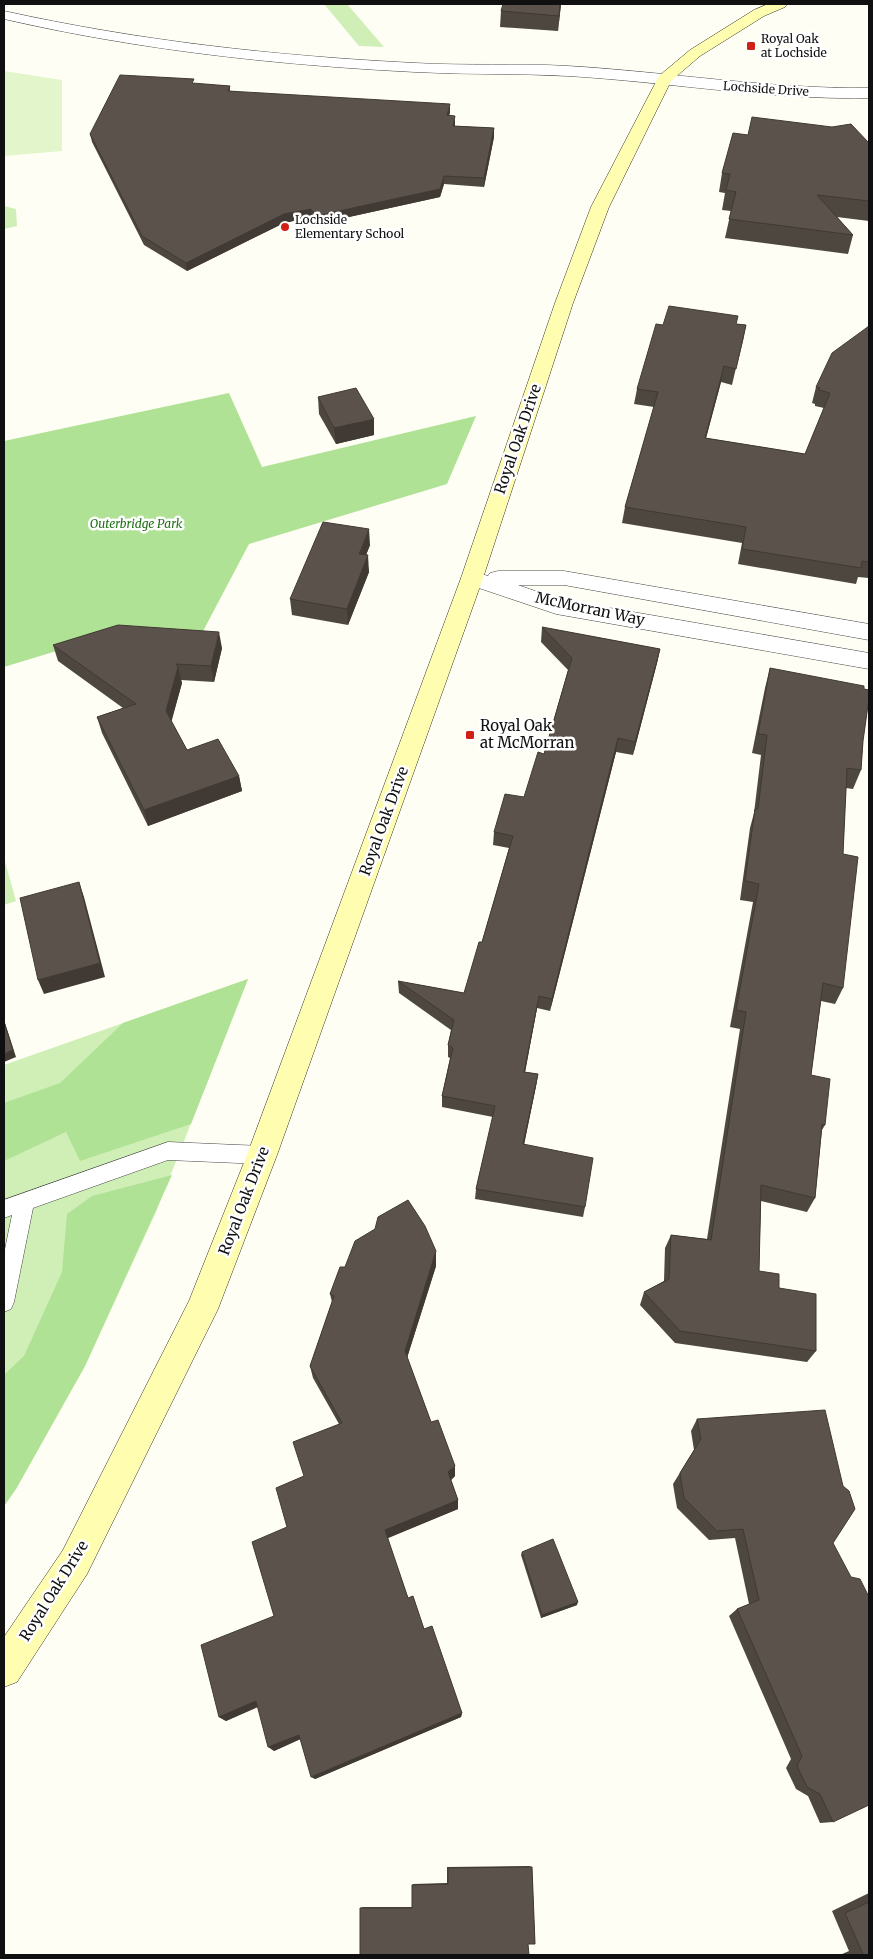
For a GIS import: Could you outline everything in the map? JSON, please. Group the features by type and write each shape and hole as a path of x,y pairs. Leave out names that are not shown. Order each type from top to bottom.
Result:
{"main road":[{"name":"Royal Oak Drive","path":"4,1669 75,1562 202,1309 262,1155 472,578 564,303 597,216 664,79 695,54 759,13 780,4"}],"street":[{"name":"Lochside Drive","path":"4,15 83,33 207,51 328,62 454,70 567,71 744,88 846,94 869,93"},
{"name":"McMorran Way","path":"472,578 564,578 869,632"},
{"name":"McMorran Way","path":"472,578 556,606 869,661"}],"lane":[{"path":"4,1209 168,1151 262,1155"},
{"path":"4,1302 24,1203"}],"green space":[{"path":"324,4 347,4 384,47 359,46"},
{"path":"4,71 62,80 62,151 4,156"},
{"path":"4,206 16,209 17,226 4,229"},
{"name":"Outerbridge Park","path":"229,393 262,467 476,416 447,484 249,544 201,635 119,632 4,667 4,441"},
{"path":"4,858 16,901 4,905"},
{"path":"248,979 156,1212 85,1366 16,1489 4,1506 4,1065"},
{"path":"248,979 191,1124 80,1161 66,1132 4,1161 4,1103 60,1083 123,1023"},
{"path":"172,1175 85,1366 16,1489 4,1506 4,1375 24,1356 62,1272 67,1214 92,1196"}],"building":[{"path":"503,4 560,4 559,16 501,11"},
{"name":"Lochside Elementary School","path":"120,75 194,79 192,83 230,86 228,91 450,104 447,115 455,116 453,126 494,128 484,178 444,176 440,189 316,216 311,209 284,214 186,263 142,236 90,134"},
{"path":"752,117 832,127 851,124 869,143 869,201 817,195 853,235 729,219 736,192 726,190 730,174 722,173 733,133 748,135"},
{"path":"669,306 738,316 736,324 746,325 736,369 724,366 705,438 805,454 830,393 819,390 820,388 816,387 832,353 869,326 869,562 862,561 861,568 742,549 746,527 625,507 658,392 637,389 656,324 663,325"},
{"path":"356,388 374,419 334,428 318,397"},
{"path":"323,522 369,529 359,554 368,555 347,609 290,599"},
{"path":"118,625 219,632 211,666 176,664 178,667 166,711 187,750 218,739 239,776 144,810 97,717 136,704 53,645"},
{"path":"542,627 660,649 635,742 618,738 552,999 539,996 524,1072 538,1074 523,1144 593,1158 585,1207 476,1189 495,1106 442,1096 453,1048 448,1045 454,1020 398,981 464,993 479,942 482,942 513,836 494,832 505,794 524,797 538,752 544,754 572,658"},
{"path":"770,668 864,686 864,689 869,690 861,770 847,768 843,854 858,857 843,988 823,983 811,1075 830,1079 825,1125 822,1124 815,1198 761,1185 759,1271 779,1274 779,1288 816,1294 816,1351 680,1331 644,1292 669,1279 671,1235 711,1240 746,1012 736,1010 759,884 745,881 755,809 758,809 767,735 758,734"},
{"path":"79,882 100,963 38,980 20,898"},
{"path":"4,1022 13,1050 4,1054"},
{"path":"408,1200 425,1226 436,1251 405,1351 431,1422 438,1420 455,1466 448,1472 458,1500 385,1530 408,1598 413,1596 424,1629 432,1626 462,1713 311,1777 299,1735 268,1747 256,1701 219,1717 201,1645 274,1616 252,1542 287,1527 276,1488 304,1476 293,1442 342,1423 310,1366 334,1296 330,1294 340,1267 345,1267 355,1241 375,1229 378,1217"},
{"path":"825,1410 843,1486 849,1491 855,1509 833,1543 851,1577 860,1579 869,1597 869,1805 833,1822 820,1794 807,1787 797,1766 802,1756 737,1609 759,1600 743,1529 717,1531 684,1498 680,1473 701,1439 697,1419"},
{"path":"553,1539 578,1602 542,1615 522,1552"},
{"path":"532,1867 535,1944 528,1944 529,1955 360,1955 360,1908 412,1908 412,1885 448,1884 448,1868"},
{"path":"869,1902 869,1955 860,1955 863,1954 845,1913"}],"place":[{"name":"Royal Oak at Lochside","path":"751,46"},
{"name":"Lochside Elementary School","path":"285,227"},
{"name":"Royal Oak at McMorran","path":"470,735"}]}
